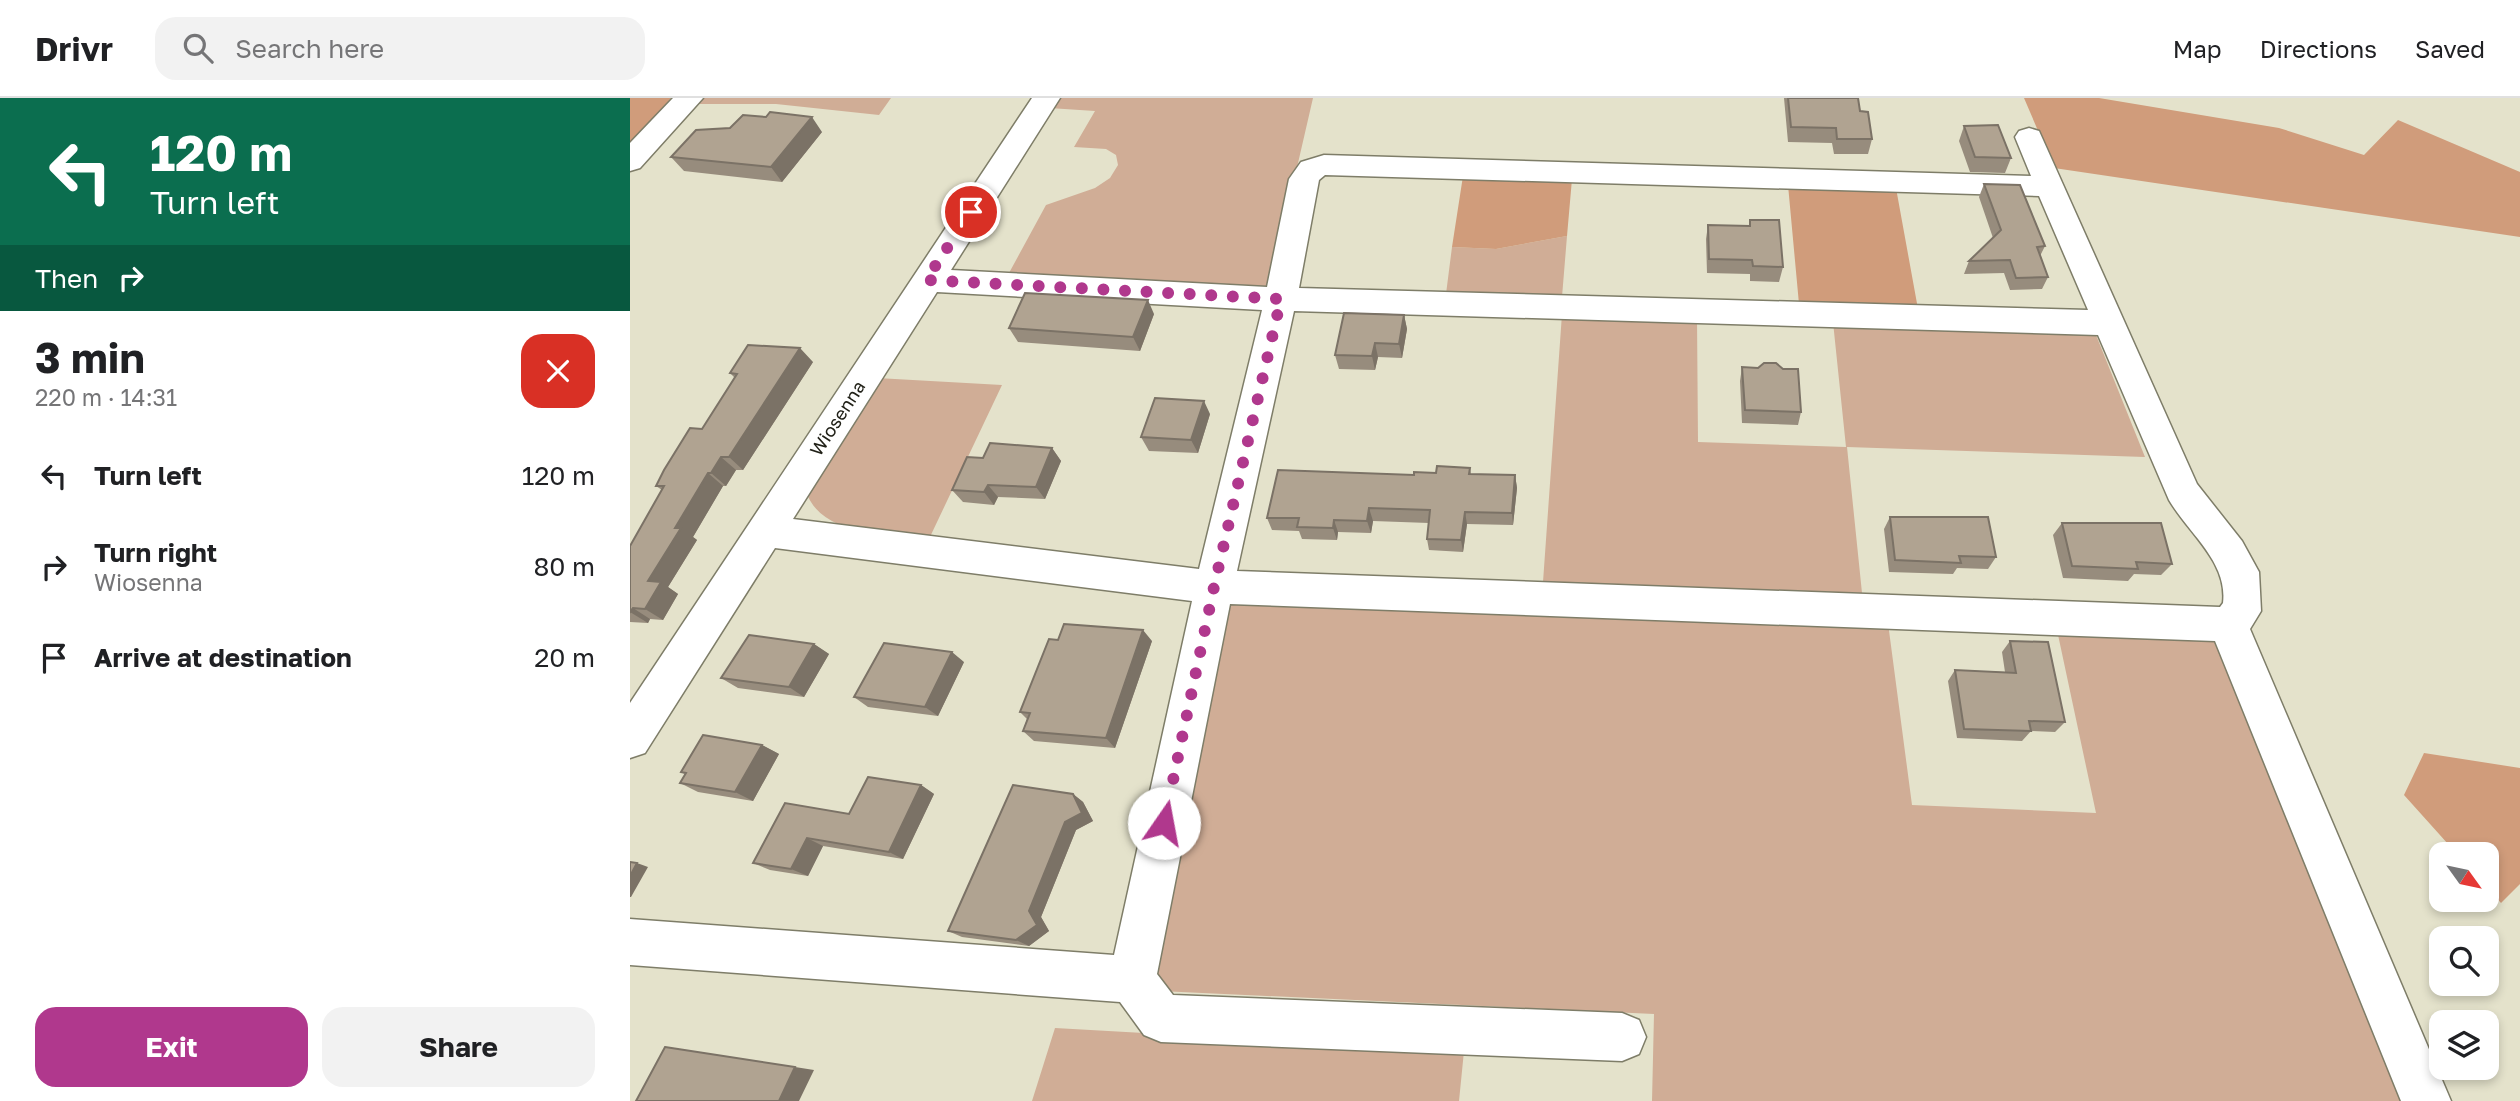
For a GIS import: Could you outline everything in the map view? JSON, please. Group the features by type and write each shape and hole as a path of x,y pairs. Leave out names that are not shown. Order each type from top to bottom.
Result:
{"street":[{"path":"630,161 689,98"},
{"name":"Wiosenna","path":"630,739 1046,98"},
{"path":"763,531 1214,587 2228,624 2242,611 2245,592 2239,569 2223,541 2201,520 2182,490 2029,137"},
{"path":"1132,980 1214,587 1281,299 1304,179 1311,169 1324,164 2048,186"},
{"path":"926,280 1281,299 2109,323"},
{"path":"2228,624 2426,1101"},
{"path":"630,942 1132,980 1161,1018 1622,1037"}],"shaded area":[{"path":"630,98 671,98 630,148"},
{"path":"698,98 891,98 879,115 776,104 693,104"},
{"path":"1056,98 1313,98 1269,289 1009,273 1046,205 1095,188 1110,178 1118,165 1116,155 1106,149 1074,147 1095,111 1049,108"},
{"path":"2024,98 2099,98 2279,128 2364,155 2398,120 2520,172 2520,237 2054,168"},
{"path":"1463,176 1572,179 1567,236 1496,249 1452,247"},
{"path":"1788,185 1896,188 1918,309 1799,304"},
{"path":"1567,236 1562,297 1446,294 1452,247 1496,249"},
{"path":"1562,314 1697,318 1698,442 1846,447 1833,322 2087,331 2096,335 2145,457 1847,447 1862,593 1543,582"},
{"path":"877,378 1002,385 929,539 875,533 840,525 825,517 813,505 805,489"},
{"path":"1236,598 1888,623 1912,805 2096,813 2057,630 2217,635 2404,1101 1652,1101 1654,1014 1117,989 1224,608"},
{"path":"2424,753 2520,768 2520,884 2501,903 2499,842 2446,842 2404,795"},
{"path":"1055,1028 1464,1051 1459,1101 1032,1101"}],"building":[{"path":"1788,98 1858,98 1860,111 1868,112 1872,139 1837,139 1836,128 1791,127"},
{"path":"770,112 812,117 771,167 671,157 696,130 730,128 743,115 766,117"},
{"path":"1998,125 2011,158 1975,157 1964,126"},
{"path":"1984,184 2020,185 2045,246 2037,247 2048,277 2016,278 2010,260 1969,261 2001,230"},
{"path":"1750,220 1779,220 1783,267 1753,266 1752,260 1709,259 1708,225 1750,226"},
{"path":"1025,293 1148,300 1133,337 1009,328"},
{"path":"1344,313 1404,315 1399,344 1375,343 1372,356 1335,355"},
{"path":"748,345 800,348 729,457 721,457 711,473 708,473 675,528 681,528 648,581 661,582 645,609 633,608 630,612 630,546 664,486 656,486 690,428 702,429 737,374 730,373"},
{"path":"1764,363 1776,363 1783,369 1798,369 1801,412 1745,410 1742,367 1758,368"},
{"path":"1155,398 1204,401 1191,440 1141,437"},
{"path":"990,443 1052,448 1036,487 988,485 984,492 952,490 967,457 983,458"},
{"path":"1437,466 1470,468 1469,474 1515,475 1512,513 1465,512 1461,540 1427,539 1430,510 1369,508 1367,521 1334,520 1333,528 1297,527 1299,518 1267,518 1278,470 1414,475 1414,472 1436,473"},
{"path":"1890,517 1988,517 1996,557 1959,556 1961,563 1895,560"},
{"path":"2062,523 2161,523 2172,564 2136,562 2138,569 2072,566"},
{"path":"1064,624 1143,630 1106,738 1023,731 1030,713 1020,712 1049,639 1058,640"},
{"path":"749,635 814,644 789,687 721,678"},
{"path":"2010,641 2048,642 2065,722 2029,721 2031,731 1964,729 1955,670 2016,673"},
{"path":"884,643 952,652 925,707 854,697"},
{"path":"703,735 762,745 735,792 680,783 686,773 681,772"},
{"path":"868,777 921,785 889,852 807,838 791,869 753,863 785,803 849,814"},
{"path":"1013,785 1073,794 1082,813 1065,822 1029,911 1037,925 1016,940 948,931"},
{"path":"630,862 637,863 630,876"},
{"path":"665,1047 795,1067 779,1101 636,1101"}],"route":[{"path":"971,212 926,280 1281,299 1214,587 1164,823"}]}
